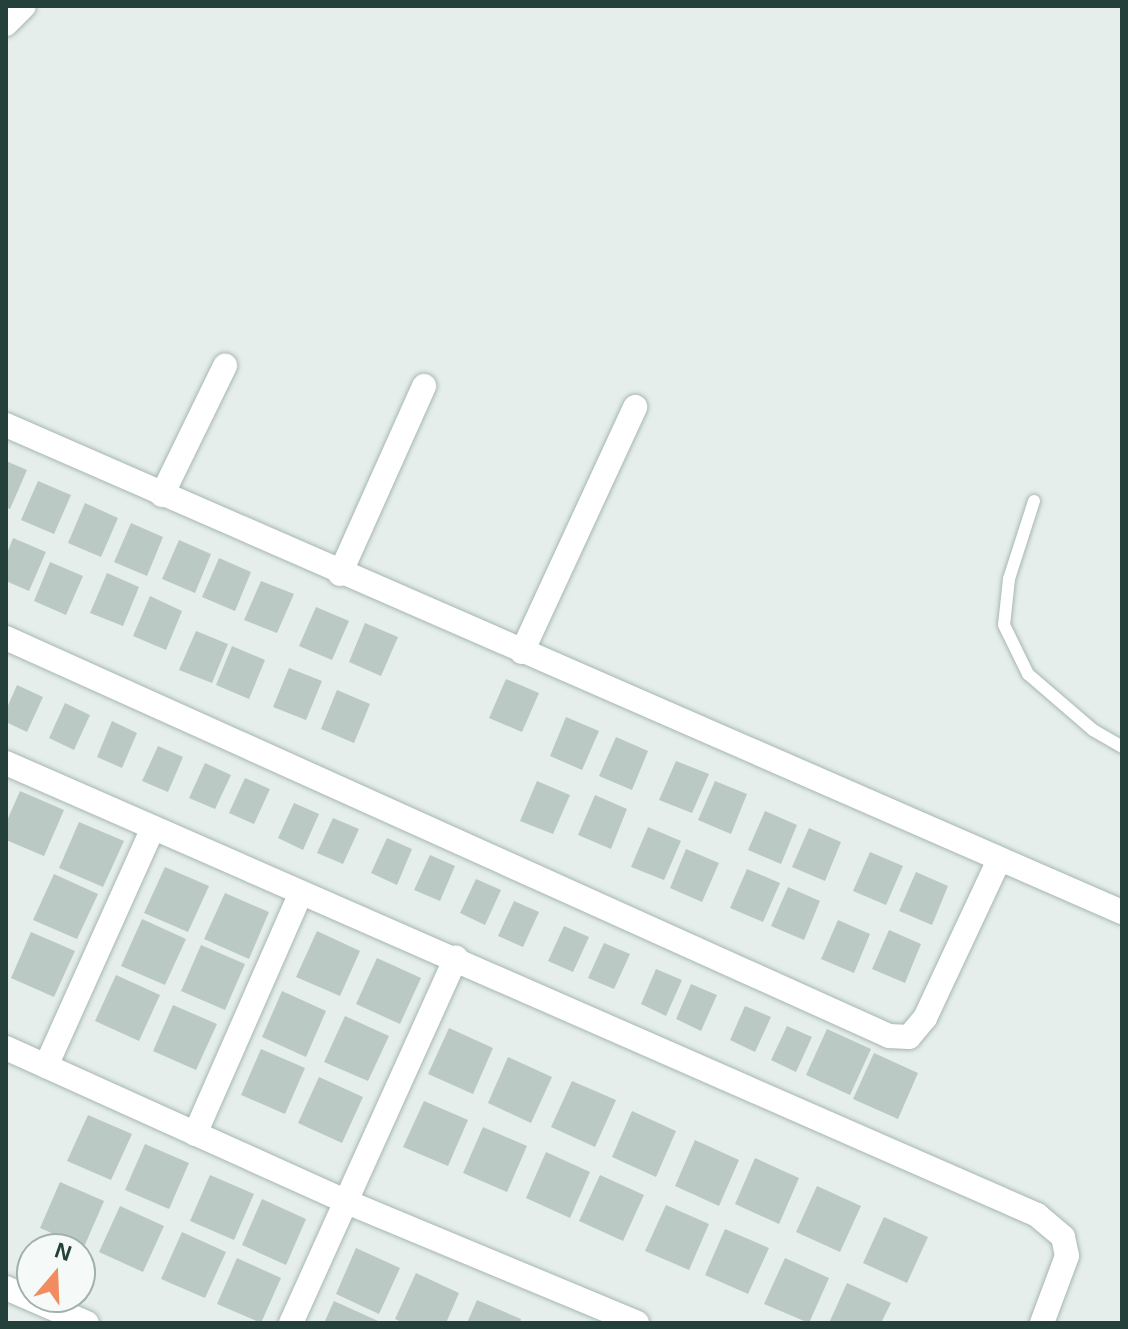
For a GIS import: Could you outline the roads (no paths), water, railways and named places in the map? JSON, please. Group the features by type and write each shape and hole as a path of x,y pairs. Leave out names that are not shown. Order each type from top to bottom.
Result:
{"street":[{"path":"6,24 24,6"},
{"path":"162,495 225,366"},
{"path":"340,574 424,386"},
{"path":"522,652 635,407"},
{"path":"6,425 340,574 1122,912"},
{"path":"6,638 889,1036 909,1037 925,1018 999,860"},
{"path":"6,763 1037,1215 1063,1237 1067,1256 1042,1323"},
{"path":"46,1066 153,828"},
{"path":"195,1134 301,893"},
{"path":"291,1323 456,958"},
{"path":"6,1048 347,1202 637,1323"},
{"path":"6,1288 87,1323"}],"lane":[{"path":"1034,501 1009,579 1004,625 1028,674 1093,730 1122,747"}]}
